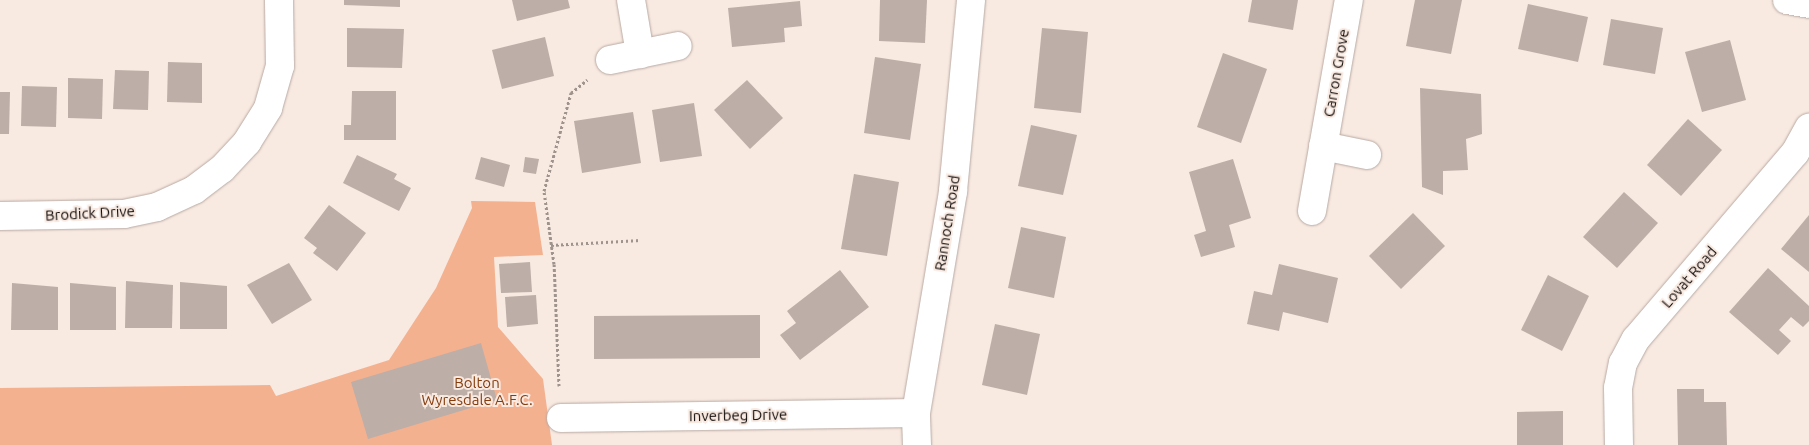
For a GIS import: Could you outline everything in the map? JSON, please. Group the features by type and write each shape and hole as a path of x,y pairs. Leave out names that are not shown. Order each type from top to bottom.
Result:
{"street":[{"name":"Brodick Drive","path":"0,216 124,214 179,197 222,169 247,142 268,108 280,66 279,0"},
{"path":"631,0 640,54"},
{"name":"Rannoch Road","path":"916,445 916,413 953,190 971,0"},
{"name":"Carron Grove","path":"1312,211 1349,0"},
{"path":"1787,0 1809,4"},
{"path":"610,60 678,46"},
{"name":"Lovat Road","path":"1619,445 1618,388 1623,362 1636,338 1795,153 1809,128"},
{"path":"1323,146 1367,154"},
{"name":"Inverbeg Drive","path":"561,418 916,413"}],"path":[{"path":"561,418 551,245 544,190 571,93 610,60"},
{"path":"551,245 641,240"}],"green space":[{"name":"Bolton Wyresdale A.F.C.","path":"471,201 535,202 543,255 494,257 498,327 543,379 552,445 0,445 0,388 270,385 276,396 389,360 436,288 472,208"}],"building":[{"path":"344,0 400,0 400,7 344,5"},
{"path":"512,0 568,0 570,8 517,21"},
{"path":"880,0 927,0 925,43 879,41"},
{"path":"1252,0 1298,0 1293,30 1248,22"},
{"path":"1415,0 1462,0 1451,54 1406,46"},
{"path":"800,1 802,26 784,28 785,42 732,47 728,8"},
{"path":"1528,4 1588,17 1578,62 1518,49"},
{"path":"1611,19 1663,28 1655,74 1603,65"},
{"path":"347,28 404,29 402,68 347,67"},
{"path":"1042,28 1088,32 1081,113 1034,108"},
{"path":"545,37 554,76 502,89 492,50"},
{"path":"1730,40 1746,100 1702,112 1685,52"},
{"path":"1223,53 1267,69 1241,143 1197,127"},
{"path":"875,57 921,64 910,140 864,133"},
{"path":"168,62 202,63 202,103 167,102"},
{"path":"115,70 149,71 148,110 113,109"},
{"path":"68,78 103,79 102,119 68,118"},
{"path":"747,80 783,118 750,149 714,110"},
{"path":"22,86 57,87 56,127 21,126"},
{"path":"1420,88 1481,94 1482,134 1466,139 1468,170 1443,171 1443,195 1422,187"},
{"path":"352,91 396,91 396,140 344,140 344,125 351,125"},
{"path":"0,92 10,92 9,134 0,134"},
{"path":"694,103 702,156 660,162 652,110"},
{"path":"633,112 641,163 582,173 574,121"},
{"path":"1688,119 1722,150 1681,196 1647,165"},
{"path":"1031,125 1077,135 1063,195 1018,186"},
{"path":"357,155 397,174 394,179 411,188 399,211 343,183"},
{"path":"481,157 510,165 504,187 475,179"},
{"path":"525,157 539,159 536,174 523,172"},
{"path":"1233,159 1251,218 1229,225 1235,247 1201,257 1194,235 1206,231 1189,172"},
{"path":"854,174 899,182 887,256 841,249"},
{"path":"1624,192 1658,223 1617,268 1583,237"},
{"path":"329,205 366,233 337,271 313,253 317,248 304,238"},
{"path":"1413,213 1445,246 1401,289 1369,256"},
{"path":"1809,215 1809,272 1781,249"},
{"path":"1021,227 1066,237 1054,298 1008,288"},
{"path":"530,262 532,292 501,293 499,264"},
{"path":"289,263 312,300 272,324 247,285"},
{"path":"1279,264 1338,278 1328,323 1283,312 1279,331 1247,324 1254,291 1272,295"},
{"path":"1768,268 1809,306 1809,321 1803,327 1791,317 1779,330 1791,341 1778,355 1729,312"},
{"path":"840,270 869,307 800,360 780,335 796,323 787,311"},
{"path":"1548,275 1589,296 1562,351 1521,330"},
{"path":"126,281 173,285 172,328 125,328"},
{"path":"180,282 227,286 227,329 180,329"},
{"path":"12,283 58,287 58,330 11,330"},
{"path":"70,283 116,287 116,330 70,330"},
{"path":"536,295 538,324 507,327 505,297"},
{"path":"760,315 760,358 594,359 594,316"},
{"path":"995,324 1040,334 1027,395 982,385"},
{"path":"481,343 497,400 368,439 351,382"},
{"path":"1677,389 1704,389 1704,402 1726,402 1727,445 1678,445"},
{"path":"1563,411 1563,445 1517,445 1517,412"}]}
